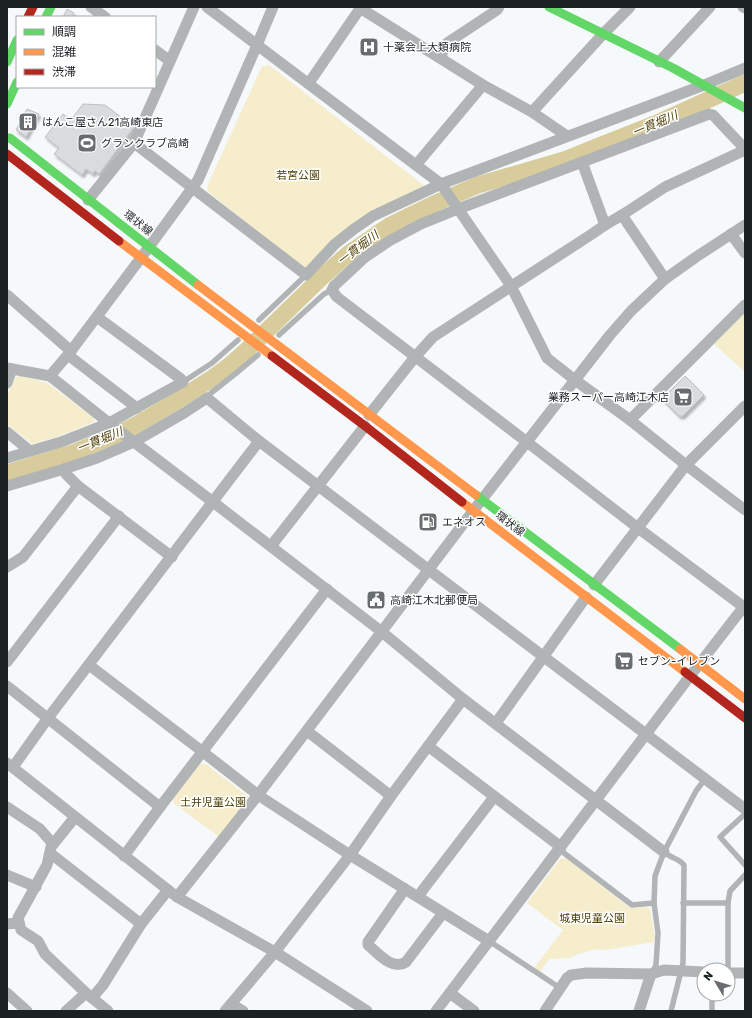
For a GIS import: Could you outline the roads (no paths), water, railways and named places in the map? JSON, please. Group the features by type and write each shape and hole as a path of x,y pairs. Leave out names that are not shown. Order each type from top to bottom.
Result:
{"street":[{"path":"28,16 33,7"},
{"path":"46,16 51,7"},
{"path":"91,7 104,16"},
{"path":"88,200 134,143 194,7"},
{"path":"207,7 440,184 511,286 547,358 630,420 686,465 743,505"},
{"path":"50,376 97,317 198,180 273,7"},
{"path":"440,58 448,43 497,10 499,7"},
{"path":"549,7 706,85 741,106"},
{"path":"532,112 604,33 630,7"},
{"path":"659,62 710,7"},
{"path":"309,84 360,8 483,85 532,112 567,136"},
{"path":"7,62 16,42"},
{"path":"156,51 170,60"},
{"path":"134,143 306,275 335,244 354,229 374,216 440,184 706,85 745,68"},
{"path":"7,104 16,84"},
{"path":"416,165 483,85"},
{"path":"369,415 415,357 433,337 604,225 665,187 745,149 713,115 709,114 421,224 389,241 364,258 334,286 332,290 337,297 415,357 528,442 638,528 744,607 436,1011"},
{"name":"環状線","path":"7,138 10,138 149,247 275,338 369,415 700,664 745,700"},
{"path":"7,154 241,338"},
{"path":"582,162 604,225"},
{"path":"622,215 665,279"},
{"path":"177,897 258,795 473,511 610,335 631,311 665,279 745,225"},
{"path":"731,234 745,253"},
{"path":"7,295 69,353 137,408"},
{"path":"630,420 745,305"},
{"path":"7,458 61,442 109,423 183,382 97,317"},
{"name":"環状線","path":"241,338 365,426 473,511 745,718"},
{"path":"7,383 10,369 50,376 382,632 463,699 664,852"},
{"path":"7,486 97,458 134,441 184,413 207,398 318,486 745,809"},
{"path":"594,585 686,465 745,406"},
{"path":"271,546 365,426"},
{"path":"7,432 30,451"},
{"path":"260,441 89,665 10,765 177,897 275,952 367,1011"},
{"path":"64,469 66,474 78,486 172,557"},
{"path":"7,567 23,557 78,486"},
{"path":"7,662 119,516"},
{"path":"124,856 160,806 327,589"},
{"path":"496,724 586,597"},
{"path":"89,665 258,795 350,855 489,941"},
{"path":"7,686 160,806"},
{"path":"243,1011 228,1008 275,952 350,855 391,796 463,699"},
{"path":"307,731 391,796"},
{"path":"428,746 561,847"},
{"path":"419,898 422,891 494,797"},
{"path":"7,807 40,829 52,849 141,924"},
{"path":"75,817 52,849 48,865 18,918 21,930 38,941 45,954 108,1011"},
{"path":"7,875 36,886"},
{"path":"404,888 368,942 368,945 391,964 403,964 406,962 443,913"},
{"path":"66,1011 103,985 141,924 168,890"},
{"path":"7,924 19,923"},
{"path":"545,1011 560,988 571,975 587,973 651,974 664,970 696,972"},
{"path":"639,1011 651,974"},
{"path":"7,993 25,1010"},
{"path":"450,993 474,1011"}],"lane":[{"path":"256,324 306,275"},
{"path":"275,338 324,294 332,290"},
{"path":"183,382 212,363 241,338"},
{"path":"207,398 211,392 235,374 260,352"},
{"path":"651,974 656,965 658,933 654,904 655,876 664,852 690,801 705,779"},
{"path":"745,814 720,836 745,865"},
{"path":"561,847 564,853 632,905 654,904"},
{"path":"664,852 682,862 684,865 683,963 671,1011"},
{"path":"728,962 728,903 730,891 745,875"},
{"path":"683,903 728,903"},
{"path":"489,941 560,988"}],"waterway":[{"name":"一貫堀川","path":"7,473 75,452 109,438 134,426 211,379 246,351 322,277 348,254 389,226 436,203 478,185 564,160 655,124 745,83"}],"place":[{"name":"十薬会上大類病院","path":"369,47"},
{"name":"はんこ屋さん21高崎東店","path":"28,122"},
{"name":"グランクラブ高崎","path":"87,143"},
{"name":"業務スーパー高崎江木店","path":"683,397"},
{"name":"エネオス","path":"428,522"},
{"name":"高崎江木北郵便局","path":"376,600"},
{"name":"セブン-イレブン","path":"624,661"}],"park label":[{"name":"若宮公園","path":"298,175"},
{"name":"土井児童公園","path":"213,802"},
{"name":"城東児童公園","path":"592,918"}]}
